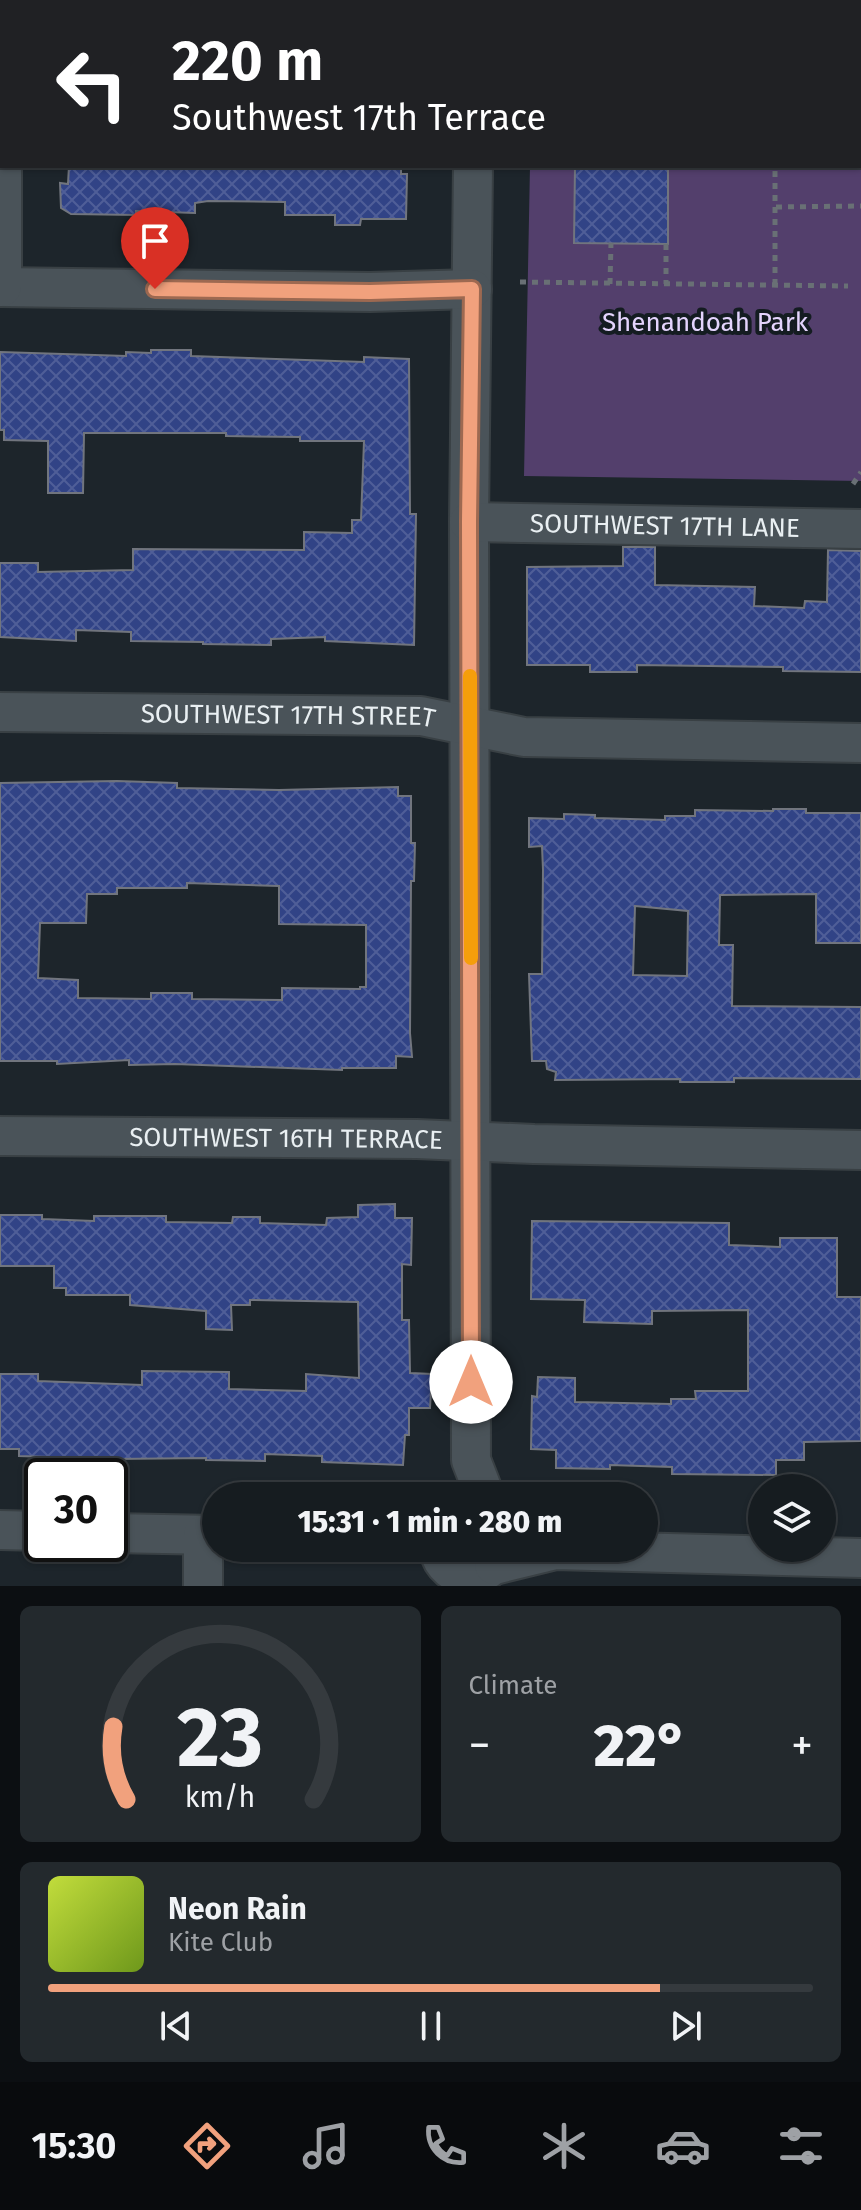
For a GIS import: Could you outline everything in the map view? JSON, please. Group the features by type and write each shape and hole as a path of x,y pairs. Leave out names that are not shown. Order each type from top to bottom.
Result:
{"street":[{"path":"2,168 1,287 370,292 472,289"},
{"path":"463,1482 471,1460 469,522 473,168"},
{"name":"SOUTHWEST 17TH LANE","path":"469,522 861,529"},
{"name":"SOUTHWEST 17TH STREET","path":"0,712 421,716 524,737 861,743"},
{"name":"SOUTHWEST 16TH TERRACE","path":"0,1136 861,1150"},
{"path":"471,1460 480,1482"},
{"path":"0,1530 24,1531"},
{"path":"128,1533 202,1535"},
{"path":"658,1552 861,1558"},
{"path":"203,1586 206,1562"},
{"path":"469,1567 492,1562"}],"path":[{"path":"775,168 775,285"},
{"path":"776,207 861,206"},
{"path":"610,284 611,243"},
{"path":"666,244 666,284"},
{"path":"520,282 848,286"},
{"path":"853,484 861,472"}],"green space":[{"name":"Shenandoah Park","path":"530,168 861,168 861,481 524,476"}],"building":[{"path":"69,168 401,168 401,174 407,174 406,219 361,219 360,225 335,225 335,215 285,215 285,202 208,201 195,203 195,213 136,211 136,215 71,214 61,208 60,183 68,184"},
{"path":"575,168 668,168 668,244 574,243"},
{"path":"151,350 191,350 191,356 364,362 364,357 409,359 410,514 416,514 414,645 325,641 325,637 271,639 271,645 131,641 131,632 76,630 76,641 0,637 0,563 38,563 38,572 133,570 133,549 304,550 304,532 352,533 352,520 361,520 364,441 300,441 300,437 226,436 226,433 84,433 83,493 48,493 48,441 4,440 4,430 0,430 0,352 126,356 126,352 151,353"},
{"path":"623,547 655,547 655,585 755,587 754,606 804,608 805,601 827,602 828,550 861,551 861,672 783,671 783,667 637,665 637,672 590,672 590,665 527,665 527,567 623,566"},
{"path":"117,781 177,783 177,788 279,790 398,787 398,796 411,796 411,843 415,843 414,881 411,881 412,1057 396,1056 396,1068 342,1070 129,1065 129,1060 57,1064 57,1061 0,1061 0,783","holes":["187,883 279,886 279,924 366,925 366,987 282,988 282,1000 192,999 192,993 151,993 151,999 78,998 78,980 38,978 40,923 86,923 87,894 117,894 117,888 187,888"]},
{"path":"806,809 806,813 861,813 861,943 816,943 816,894 720,895 719,945 733,945 732,1006 861,1007 861,1079 734,1078 734,1082 555,1080 556,1072 547,1069 546,1061 532,1061 529,974 542,974 543,870 542,846 529,847 529,818 564,819 564,814 665,820 665,816 695,816 695,810","holes":["635,906 688,911 687,976 633,975"]},
{"path":"395,1204 395,1218 412,1218 411,1265 402,1264 402,1320 409,1320 410,1373 432,1374 430,1408 409,1408 409,1435 405,1435 403,1465 322,1462 322,1456 265,1454 265,1461 19,1456 19,1449 0,1449 0,1374 38,1374 38,1381 142,1385 142,1371 229,1372 229,1389 306,1391 306,1374 359,1378 358,1302 250,1300 250,1305 231,1305 232,1330 206,1329 206,1311 130,1305 130,1295 66,1295 66,1288 54,1288 54,1266 0,1266 0,1215 42,1215 42,1219 94,1221 94,1216 166,1216 166,1222 232,1223 233,1217 260,1217 260,1223 326,1225 327,1218 358,1217 358,1205"},
{"path":"532,1221 729,1223 729,1245 780,1247 780,1238 837,1238 837,1297 861,1297 861,1441 804,1442 804,1460 776,1460 776,1474 672,1474 672,1467 610,1465 610,1469 556,1468 556,1450 531,1449 532,1396 537,1397 538,1377 575,1378 575,1402 671,1404 671,1399 696,1399 695,1391 748,1391 748,1310 652,1311 652,1324 584,1322 585,1300 531,1299"}],"slow traffic":[{"path":"470,676 471,958"}],"route":[{"path":"155,289 370,292 472,289 469,522 471,1382"}]}
